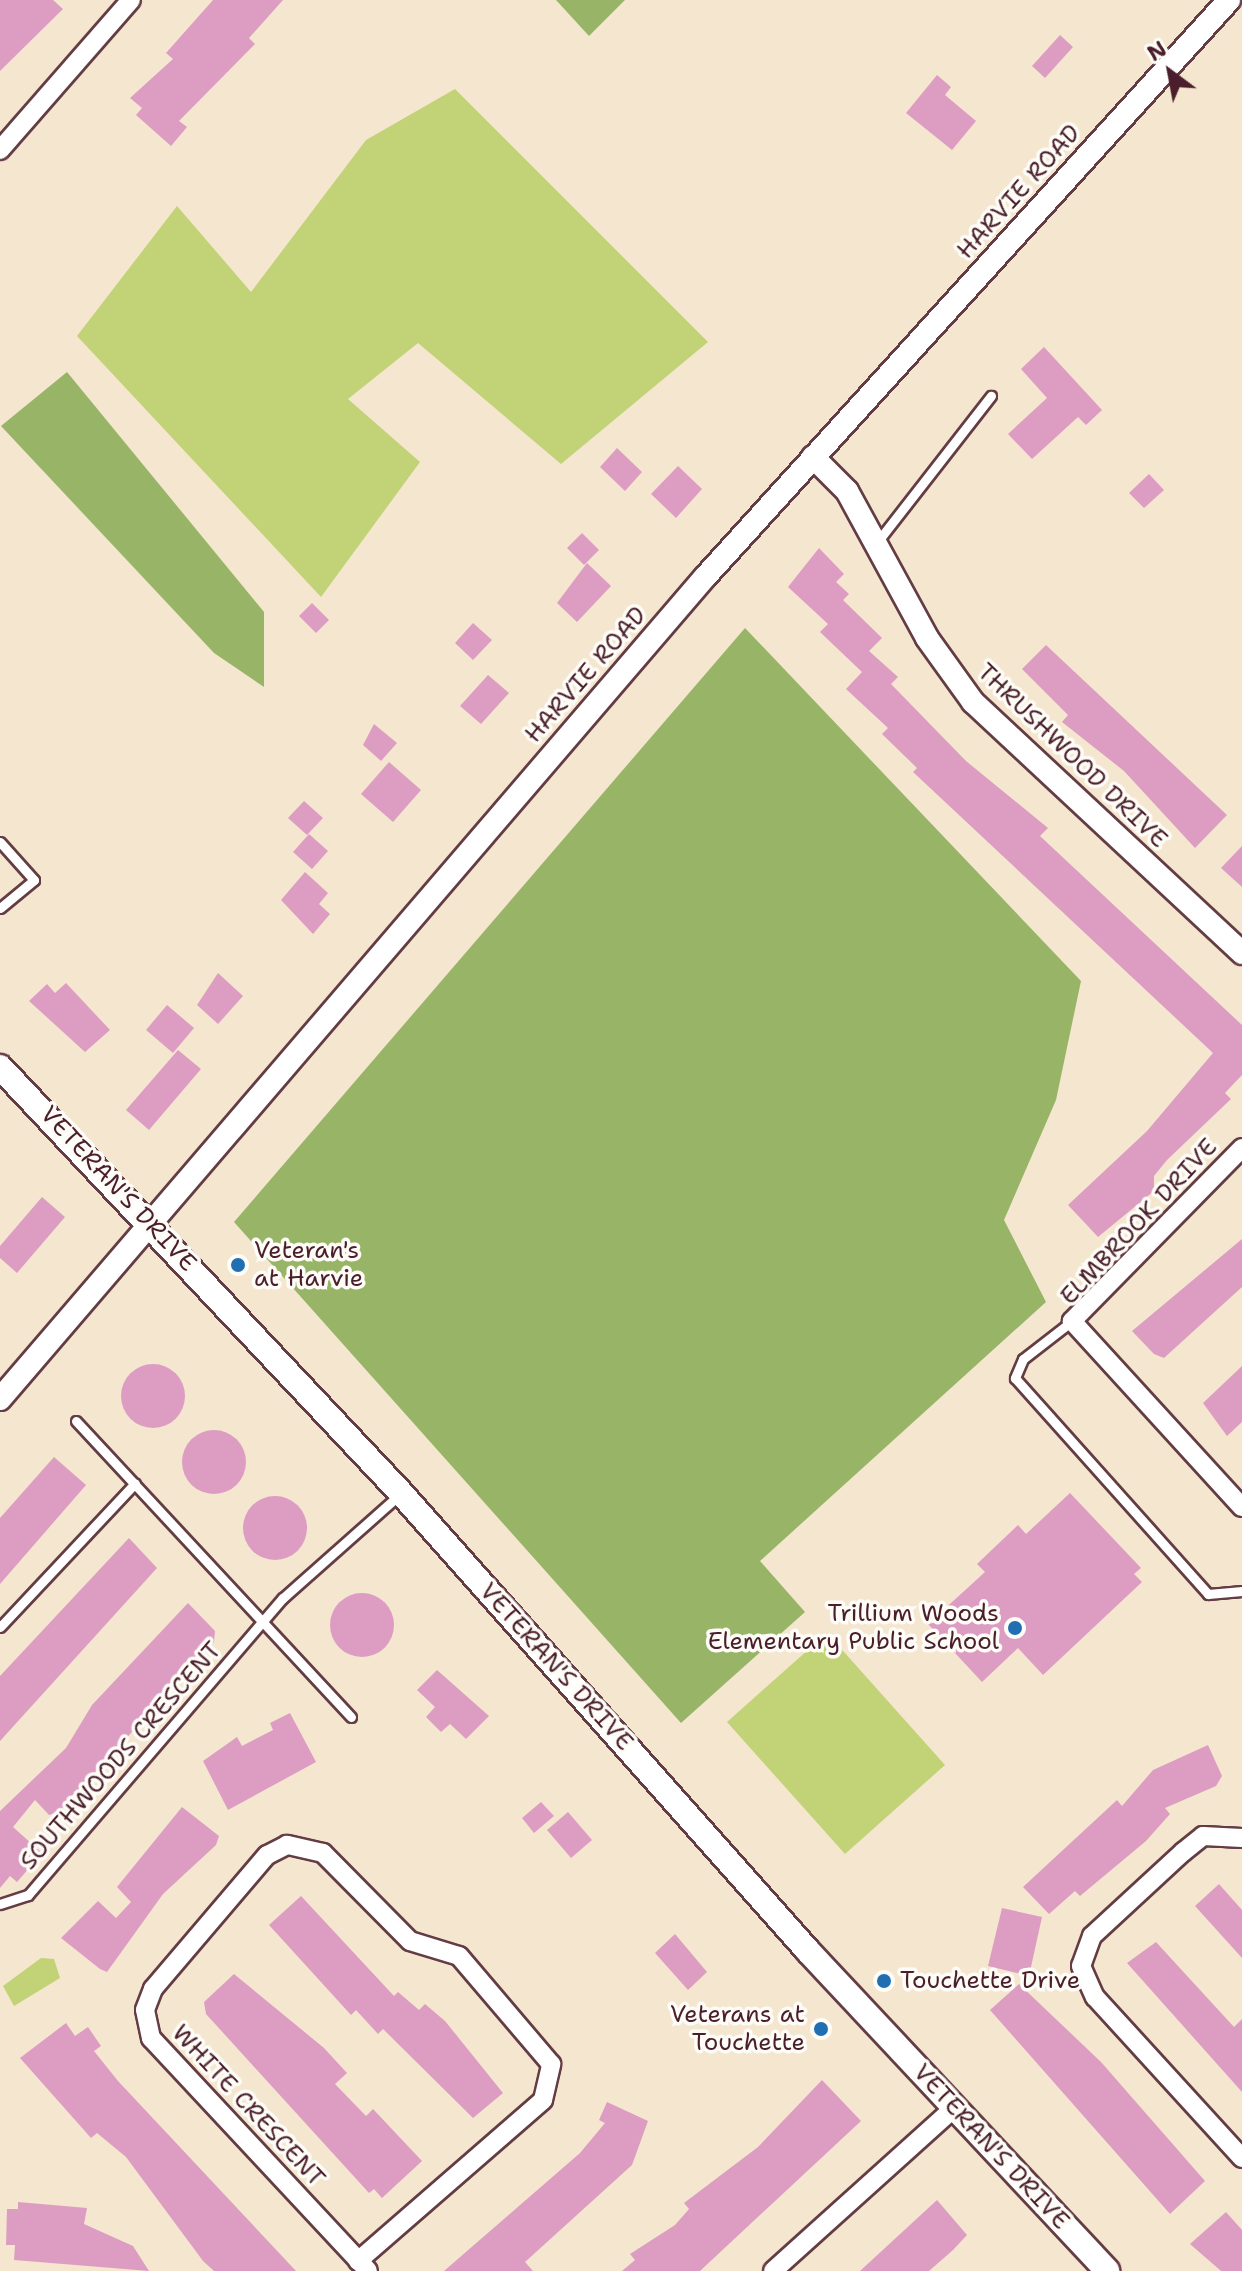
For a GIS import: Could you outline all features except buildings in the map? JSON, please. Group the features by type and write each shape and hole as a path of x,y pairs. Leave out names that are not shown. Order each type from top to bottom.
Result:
{"main road":[{"name":"VETERAN'S DRIVE","path":"0,1067 150,1222 401,1493 1107,2271"}],"street":[{"path":"0,150 131,0"},
{"name":"HARVIE ROAD","path":"0,1399 813,457 1229,0"},
{"name":"THRUSHWOOD DRIVE","path":"813,457 847,491 878,541 927,638 973,702 1242,953"},
{"name":"ELMBROOK DRIVE","path":"1242,1148 1072,1321 1242,1507"},
{"path":"1227,1490 1242,1477"},
{"path":"1242,1838 1203,1836 1092,1936 1081,1966 1095,1997 1242,2158"},
{"name":"WHITE CRESCENT","path":"287,1845 323,1853 410,1941 459,1956 551,2064 543,2100 363,2266 151,2038 145,2010 153,1989 267,1855 287,1845"},
{"path":"773,2271 955,2107"}],"lane":[{"path":"878,541 991,396"},
{"path":"0,842 34,880 0,908"},
{"path":"1072,1321 1023,1359 1015,1378 1208,1594 1242,1591"},
{"path":"76,1421 351,1717"},
{"path":"0,1627 135,1483"},
{"name":"SOUTHWOODS CRESCENT","path":"0,1904 28,1895 263,1621 401,1493"}],"green space":[{"path":"556,0 625,0 589,36"},
{"path":"455,89 708,342 561,464 418,343 348,399 420,462 321,597 77,336 177,206 251,292 366,140"},
{"path":"67,372 264,612 264,687 214,653 1,426"},
{"path":"745,628 1081,981 1056,1100 1004,1220 1046,1302 760,1561 805,1612 681,1723 234,1222"},
{"path":"827,1633 945,1765 845,1854 727,1722"},
{"path":"41,1958 54,1959 60,1978 14,2006 3,1986"}],"place":[{"name":"Veteran's at Harvie","path":"238,1265"},
{"name":"Trillium Woods Elementary Public School","path":"1015,1628"},
{"name":"Touchette Drive","path":"884,1981"},
{"name":"Veterans at Touchette","path":"821,2029"}]}
